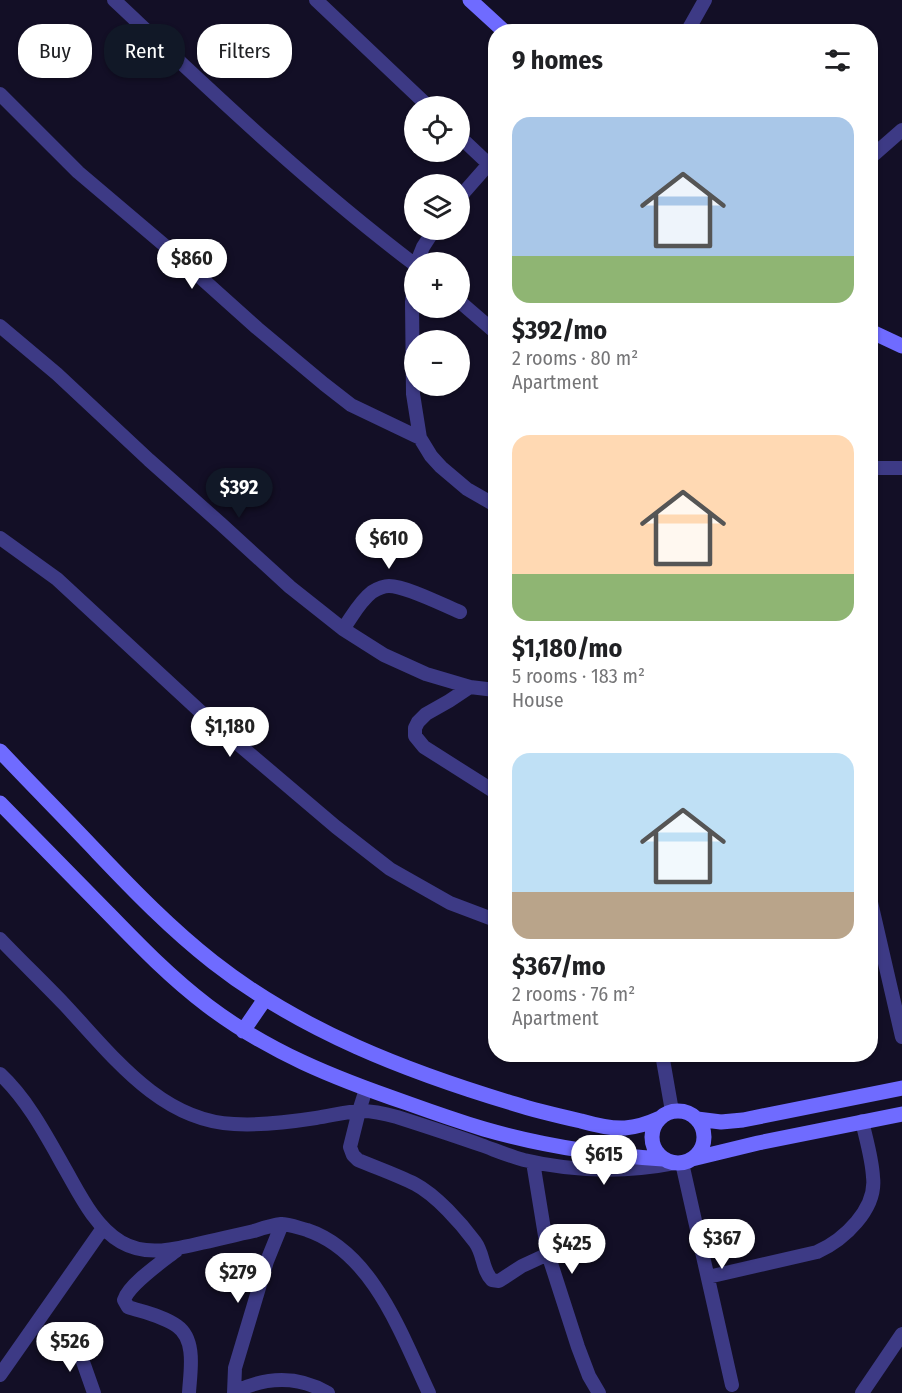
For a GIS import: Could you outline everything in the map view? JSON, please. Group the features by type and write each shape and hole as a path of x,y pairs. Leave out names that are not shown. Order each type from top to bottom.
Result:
{"street":[{"path":"114,0 226,107 372,232 404,255"},
{"path":"316,0 417,96"},
{"path":"470,0 497,24"},
{"path":"692,24 705,0"},
{"path":"0,94 78,172 324,384 351,405 420,438"},
{"path":"878,151 902,130"},
{"path":"470,145 488,160"},
{"path":"470,187 488,169"},
{"path":"470,311 488,326"},
{"path":"413,318 413,394 420,438 441,467 467,489 488,501"},
{"path":"0,326 57,374 290,587 343,629 384,655 426,674 470,687 488,689"},
{"path":"878,334 902,346"},
{"path":"878,468 902,468"},
{"path":"0,538 57,579 204,715 336,827 381,862 417,886 450,903 488,917"},
{"path":"343,629 360,604 371,593 390,586 406,589 460,612"},
{"path":"470,687 426,714 418,722 415,736 424,747 488,788"},
{"path":"1,751 160,917 214,963 265,999 319,1029 411,1069 485,1095 609,1128 638,1126 666,1115 685,1112 697,1119 721,1122 743,1119 902,1088"},
{"path":"0,803 158,964 207,1005 265,1044 326,1074 513,1137 603,1154 678,1161 701,1149 704,1136 697,1119"},
{"path":"878,933 902,1037"},
{"path":"0,939 123,1068 149,1091 181,1110 210,1122 236,1125 359,1111 380,1113 532,1162 594,1170 635,1169 902,1114"},
{"path":"243,1031 265,999"},
{"path":"663,1062 666,1115"},
{"path":"0,1074 27,1107 50,1142 80,1196 103,1228 122,1242 147,1251 178,1248 282,1224 327,1239 343,1251 369,1278 386,1302 429,1393"},
{"path":"366,1089 351,1147 353,1155 358,1160 428,1192 475,1242 481,1251 485,1271 492,1280 499,1281 522,1266 549,1254"},
{"path":"666,1115 656,1123 651,1136 654,1149 678,1161 708,1276 732,1384"},
{"path":"708,1276 817,1252 830,1247 841,1238 863,1214 873,1188 874,1178 862,1121"},
{"path":"532,1162 549,1254 578,1347 589,1376 599,1393"},
{"path":"282,1224 267,1261 235,1368 234,1392 248,1385 270,1380 304,1382 328,1393"},
{"path":"0,1375 103,1228"},
{"path":"178,1248 146,1274 124,1296 124,1300 128,1307 158,1317 181,1330 188,1344 190,1355 189,1393"},
{"path":"861,1393 902,1334"},
{"path":"76,1342 94,1393"}]}
